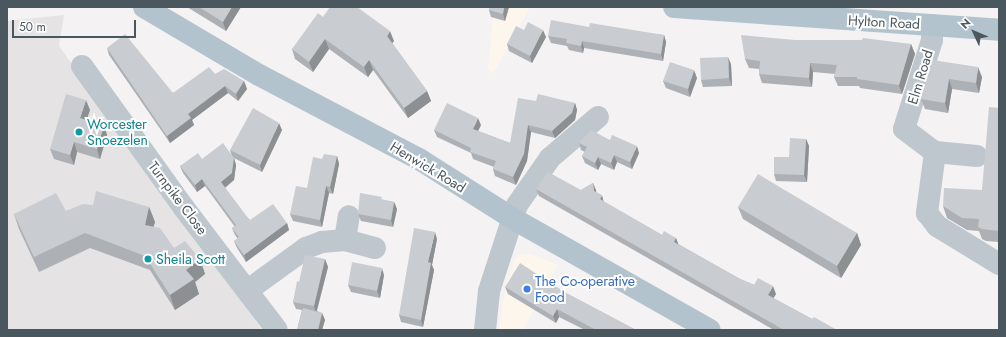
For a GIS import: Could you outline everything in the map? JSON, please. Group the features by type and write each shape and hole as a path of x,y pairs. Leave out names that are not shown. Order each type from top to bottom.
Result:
{"main road":[{"name":"Henwick Road","path":"144,7 259,75 419,159 512,218 710,330"},
{"name":"Hylton Road","path":"674,7 999,30"}],"street":[{"name":"Elm Road","path":"932,25 932,40 904,129 935,152"},
{"name":"Turnpike Close","path":"82,66 184,208 277,330"},
{"path":"485,330 489,291 517,205 550,158 598,117"},
{"path":"977,156 935,152 927,213 937,226 999,264"},
{"path":"345,240 350,216"},
{"path":"248,290 306,248 322,242 345,240 375,248"}],"shaded area":[{"path":"494,7 530,7 493,74 488,70"},
{"path":"64,15 59,46 262,330 7,330 7,21"},
{"path":"531,254 558,265 523,330 499,330 506,284 514,262 518,255"}],"building":[{"path":"199,7 232,7 223,22"},
{"path":"330,7 357,7 390,31 387,36 427,91 404,108 369,60 364,67 325,39 309,62 292,49 318,13 323,17"},
{"path":"489,7 504,7 503,14 489,10"},
{"path":"551,20 589,27 590,23 664,35 661,54 582,41 581,46 566,43 567,39 548,36"},
{"path":"528,22 543,30 530,56 507,44 516,26 524,30"},
{"path":"125,34 173,93 209,67 215,74 224,69 244,81 236,94 225,86 188,114 191,118 167,136 107,48"},
{"path":"741,35 795,40 862,40 863,38 911,44 899,85 857,79 857,77 834,77 837,65 810,63 809,78 759,74 760,61 745,59"},
{"path":"728,57 729,78 701,80 700,58"},
{"path":"932,60 978,67 976,83 949,79 945,103 921,99"},
{"path":"670,62 694,70 688,89 663,81"},
{"name":"Worcester Snoezelen","path":"66,94 86,100 80,118 104,125 97,149 74,142 70,155 50,149"},
{"path":"538,94 575,103 572,113 552,131 528,125 524,154 513,177 493,169 496,161 470,152 471,148 434,130 447,103 478,118 473,129 510,143 518,98 536,101"},
{"path":"989,107 999,108 999,231 982,229 978,227 979,219 962,218 943,206 944,188 982,190"},
{"path":"253,108 279,123 260,165 230,150"},
{"path":"591,130 610,140 612,135 637,146 630,162 614,155 611,163 598,157 595,163 582,156 587,147 579,143"},
{"path":"790,138 806,139 804,175 774,174 774,157 789,157"},
{"path":"223,143 234,158 232,173 221,182 247,217 250,220 273,204 287,223 244,255 234,241 239,237 232,228 236,225 202,179 195,185 180,166 198,153 202,159"},
{"path":"324,154 337,156 330,187 326,186 320,220 290,214 296,186 307,188 313,157 322,159"},
{"path":"548,172 581,190 593,183 594,191 602,195 600,199 662,235 664,231 676,238 674,242 740,279 754,285 758,278 773,286 768,295 812,319 814,317 837,330 784,330 536,189"},
{"path":"758,174 857,233 837,266 738,207"},
{"name":"Sheila Scott","path":"96,191 149,207 145,225 160,228 174,248 185,241 200,259 186,270 194,279 170,295 145,256 85,233 34,257 14,214 56,193 66,211 83,204 93,205"},
{"path":"360,193 382,197 381,199 394,202 391,220 358,214"},
{"path":"414,228 435,232 428,262 431,263 421,320 399,315"},
{"path":"305,255 325,259 314,306 293,302 297,281 299,282"},
{"path":"352,262 382,268 377,291 348,285"},
{"path":"520,263 566,293 636,330 596,330 557,309 553,316 505,287"},
{"path":"303,308 322,313 318,330 297,330"}],"place":[{"name":"Worcester Snoezelen","path":"79,132"},
{"name":"Sheila Scott","path":"148,259"},
{"name":"The Co-operative Food","path":"527,289"}]}
